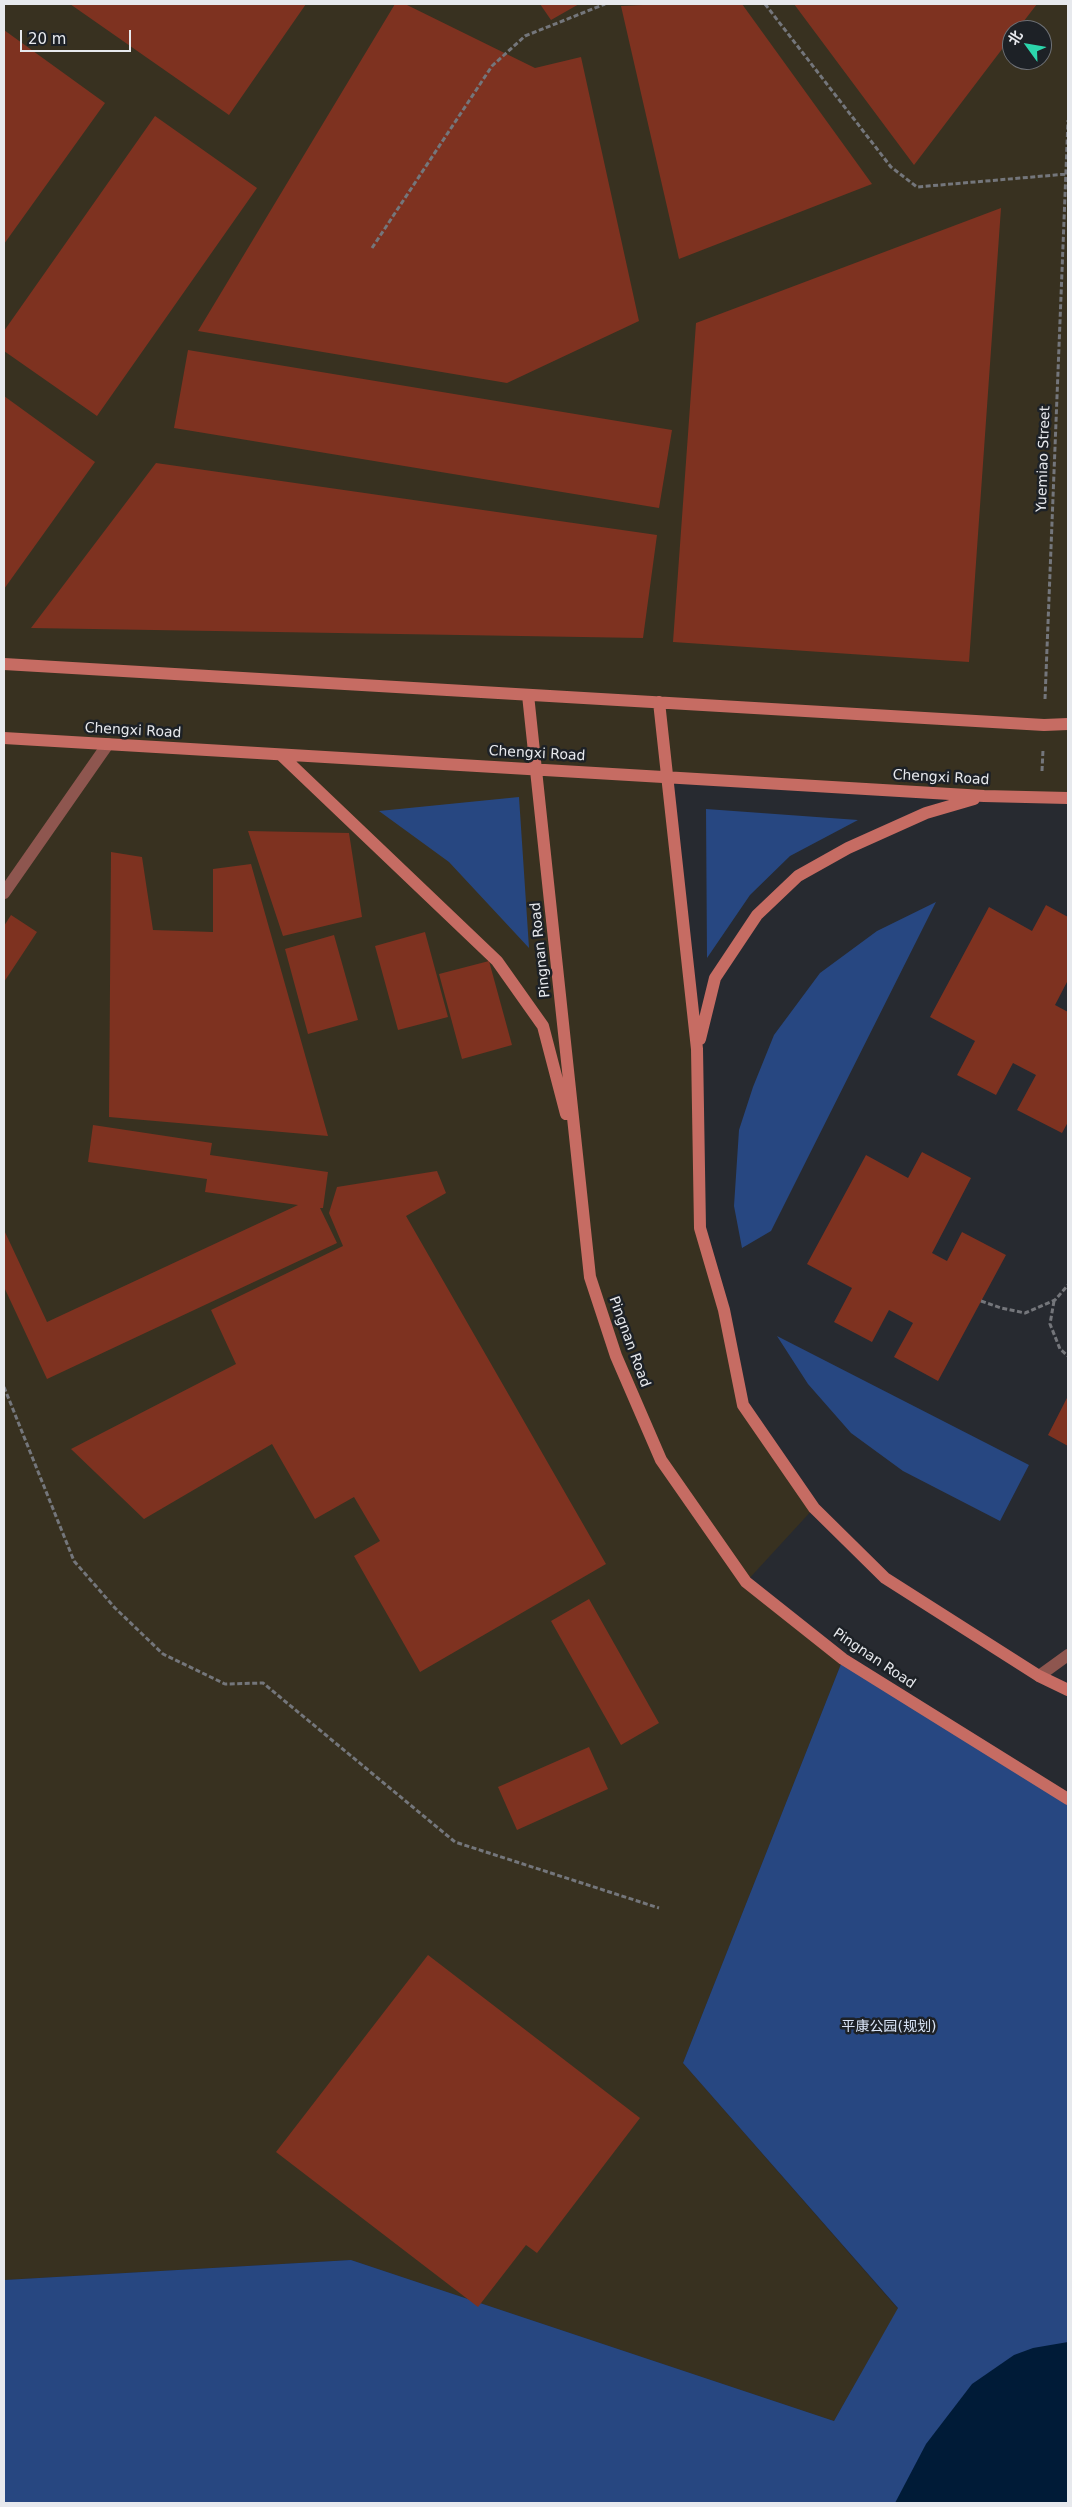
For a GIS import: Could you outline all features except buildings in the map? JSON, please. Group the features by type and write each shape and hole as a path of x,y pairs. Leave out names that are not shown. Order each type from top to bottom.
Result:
{"main road":[{"path":"4,664 1044,725 1068,724"},
{"name":"Pingnan Road","path":"528,695 538,769 590,1276 616,1356 661,1460 746,1582 843,1659 1068,1800"},
{"path":"659,702 697,1048 700,1228 724,1310 743,1405 814,1508 884,1578 1039,1676 1068,1690"},
{"name":"Chengxi Road","path":"4,738 984,796 1041,799 1068,798"},
{"path":"281,754 497,961 543,1026 577,1153"},
{"path":"697,1048 715,978 757,915 798,876 848,848 926,813 984,796"}],"lane":[{"path":"4,893 108,744"},
{"path":"1039,1676 1068,1655"}],"path":[{"path":"372,248 492,66 525,36 605,4"},
{"path":"765,4 891,167 917,187 1067,174"},
{"name":"Yuemiao Street","path":"1041,799 1068,120"},
{"path":"981,1301 1001,1308 1025,1312 1055,1300 1068,1285"},
{"path":"1055,1300 1050,1324 1060,1348 1068,1356"},
{"path":"4,1387 74,1561 114,1608 163,1654 225,1684 263,1683 455,1842 659,1908"}],"shaded area":[{"path":"4,4 1068,4 1068,798 668,777 689,973 700,1228 743,1405 814,1508 746,1582 843,1659 683,2063 898,2309 834,2421 351,2260 4,2280"},
{"path":"1068,2342 1068,2503 895,2503 926,2444 972,2384 1014,2355 1033,2348"}],"green space":[{"path":"519,797 529,948 449,862 379,811"},
{"path":"706,809 858,820 790,856 750,895 707,958"},
{"path":"936,902 771,1231 742,1248 734,1206 739,1130 753,1087 774,1035 820,973 877,931"},
{"path":"777,1336 1029,1465 1000,1521 903,1471 851,1433 808,1384"},
{"name":"平康公园(规划)","path":"843,1659 1068,1799 1068,2503 4,2503 4,2280 351,2260 834,2421 898,2308 683,2063"}]}
